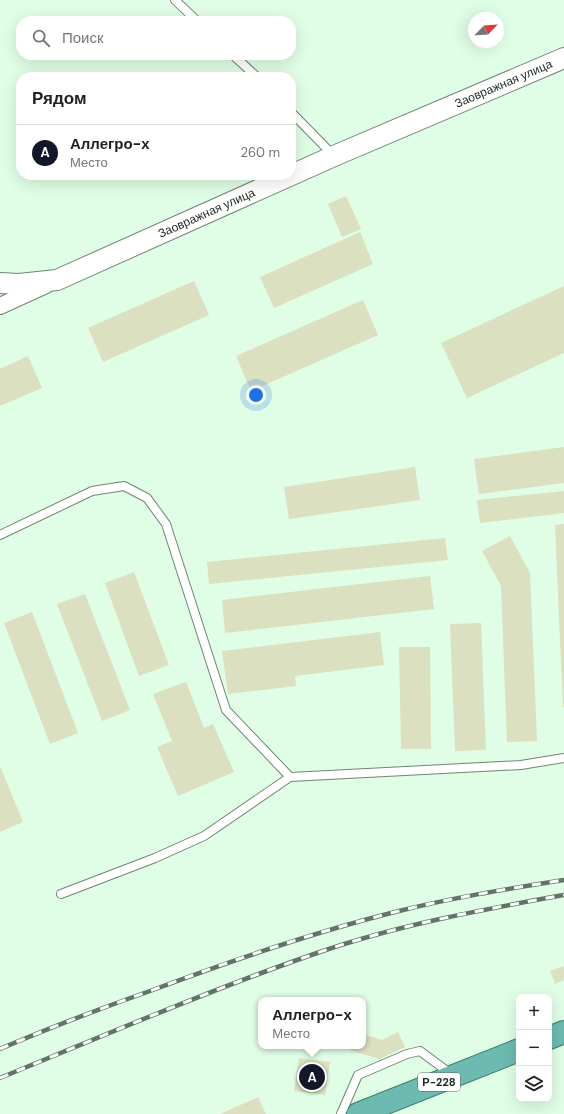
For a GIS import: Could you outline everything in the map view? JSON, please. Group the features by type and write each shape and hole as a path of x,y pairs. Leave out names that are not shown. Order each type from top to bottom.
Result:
{"highway":[{"path":"552,1037 564,1032"},
{"name":"Р-228","path":"358,1114 516,1051"}],"street":[{"name":"Заовражная улица","path":"296,173 564,58"},
{"name":"Заовражная улица","path":"0,283 19,284 56,280 280,180"},
{"path":"0,306 56,280"}],"lane":[{"path":"175,0 192,16"},
{"path":"239,60 252,72"},
{"path":"296,117 334,156"},
{"path":"0,535 92,491 124,486 147,498 166,524 226,710 290,777"},
{"path":"61,894 155,858 204,836 290,777 521,765 564,758"},
{"path":"341,1114 358,1075 407,1054 420,1051 454,1076"}],"building":[{"path":"346,196 361,229 342,237 328,204"},
{"path":"360,232 373,264 274,308 260,277"},
{"path":"194,281 209,315 103,362 88,328"},
{"path":"564,286 564,353 467,398 441,343"},
{"path":"363,300 378,335 251,391 236,356"},
{"path":"28,356 42,388 0,406 0,369"},
{"path":"564,447 564,483 479,494 474,459"},
{"path":"415,467 420,500 289,519 284,487"},
{"path":"564,491 564,513 480,523 477,500"},
{"path":"564,524 564,707 563,707 555,525"},
{"path":"510,536 530,573 537,741 507,742 501,586 482,551"},
{"path":"445,538 448,560 209,584 207,562"},
{"path":"134,572 169,665 139,676 105,583"},
{"path":"430,576 434,609 225,633 222,600"},
{"path":"85,594 130,710 102,721 57,604"},
{"path":"32,612 78,733 50,744 4,623"},
{"path":"481,623 486,750 455,751 450,624"},
{"path":"380,632 384,665 295,676 296,686 228,694 222,651"},
{"path":"399,647 430,647 431,749 401,749"},
{"path":"186,682 204,728 213,724 234,772 178,796 157,747 172,741 153,694"},
{"path":"0,766 23,822 0,832"},
{"path":"564,966 564,980 555,984 550,971"},
{"path":"398,1032 405,1047 379,1059 350,1050 366,1049 366,1035 382,1040"},
{"path":"299,1058 330,1062 325,1095 294,1091"},
{"path":"258,1097 266,1114 220,1114"}],"railway":[{"path":"0,1049 74,1019 210,969 333,929 437,902 564,880"},
{"path":"0,1078 197,997 347,943 439,919 564,895"}],"place":[{"name":"Аллегро-х","path":"312,1077"}]}
